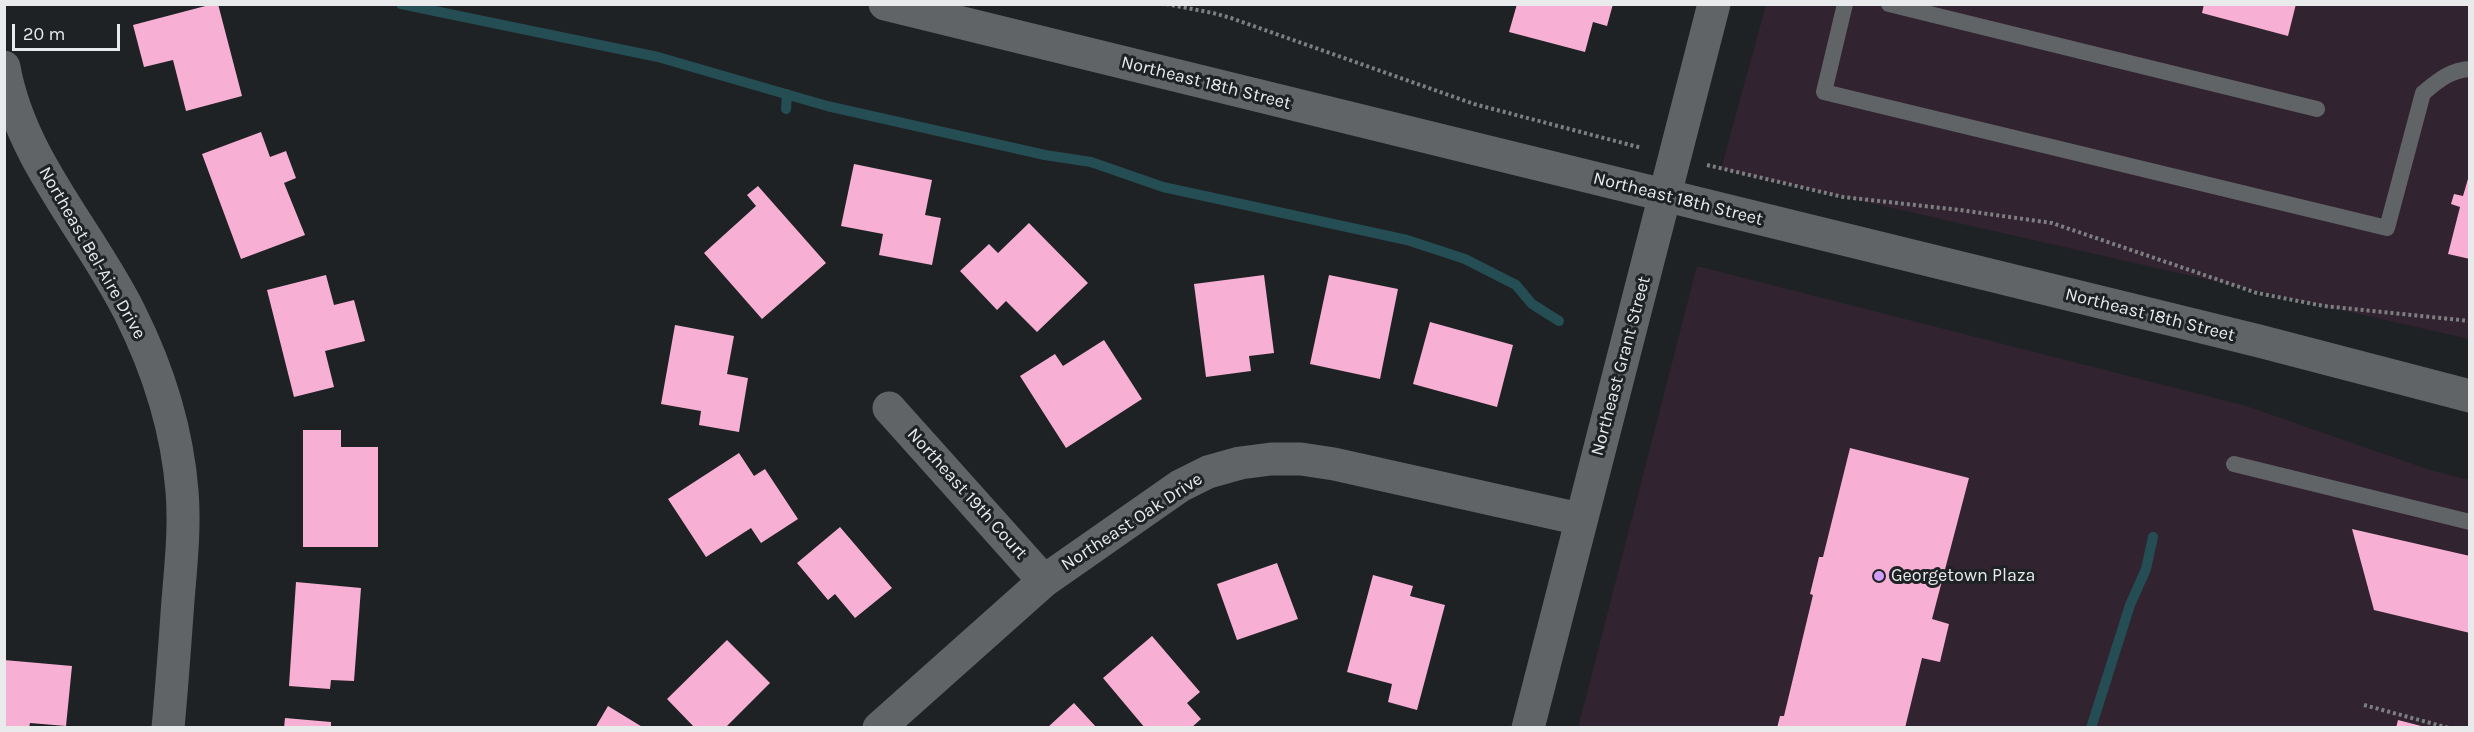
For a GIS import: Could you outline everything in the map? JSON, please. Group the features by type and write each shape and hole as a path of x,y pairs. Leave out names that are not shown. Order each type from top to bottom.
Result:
{"street":[{"name":"Northeast 18th Street","path":"885,4 2259,341 2469,396"},
{"name":"Northeast Grant Street","path":"1528,728 1714,4"},
{"name":"Northeast Bel-Aire Drive","path":"4,67 22,124 45,170 130,311 156,370 172,427 182,491 182,554 168,728"},
{"name":"Northeast 19th Court","path":"889,408 1044,581"},
{"name":"Northeast Oak Drive","path":"879,728 1044,581 1180,486 1219,469 1240,463 1271,459 1301,459 1357,468 1500,503 1580,519"}],"lane":[{"path":"1845,4 1824,92 2387,228 2423,93 2456,70 2469,69"},
{"path":"1889,4 2318,109"},
{"path":"2234,464 2469,522"}],"path":[{"path":"1166,4 1222,15 1474,104 1675,157 1843,197 2052,223 2257,293 2288,300 2469,321"},
{"path":"2364,705 2449,728"}],"shaded area":[{"path":"1766,5 2469,5 2469,339 1721,169"},
{"path":"1697,266 2246,406 2430,470 2469,480 2469,727 1578,728"}],"building":[{"path":"218,4 242,96 186,111 173,60 144,67 133,25"},
{"path":"1517,4 1613,4 1607,26 1593,22 1585,52 1509,32"},
{"path":"2204,4 2296,4 2288,36 2202,13"},
{"path":"261,132 270,157 286,151 296,178 284,183 305,235 241,259 202,154"},
{"path":"854,164 932,180 925,215 941,218 932,265 879,255 883,234 841,226"},
{"path":"2470,172 2470,259 2448,254 2460,207 2451,204 2454,194 2463,196"},
{"path":"758,186 826,263 762,319 704,253 756,206 747,195"},
{"path":"1029,223 1088,283 1037,332 1006,301 997,310 960,271 989,244 998,253"},
{"path":"326,275 334,305 354,300 365,341 325,351 334,387 294,397 267,290"},
{"path":"1264,275 1274,353 1249,356 1251,371 1206,377 1194,284"},
{"path":"1329,275 1398,289 1380,379 1310,364"},
{"path":"1430,322 1513,345 1497,407 1413,384"},
{"path":"675,325 734,336 727,374 748,378 739,432 699,425 701,411 661,404"},
{"path":"1104,340 1142,399 1066,448 1020,376 1055,354 1063,366"},
{"path":"303,430 341,430 341,447 378,447 378,547 303,547"},
{"name":"Georgetown Plaza","path":"1850,448 1969,478 1932,619 1949,624 1940,662 1922,658 1905,728 1777,728 1780,716 1784,716 1813,595 1810,594 1819,557 1823,557"},
{"path":"739,453 754,476 765,469 798,519 761,543 751,528 706,557 668,499"},
{"path":"840,527 892,588 855,618 835,594 828,600 797,563"},
{"path":"2352,529 2470,556 2470,633 2374,610"},
{"path":"1277,563 1298,619 1237,640 1217,584"},
{"path":"1373,575 1413,586 1410,596 1445,605 1417,710 1388,702 1392,684 1347,672"},
{"path":"296,582 361,588 354,681 331,680 330,689 289,686"},
{"path":"1152,636 1200,692 1187,703 1201,719 1191,728 1145,728 1103,678"},
{"path":"727,640 770,683 725,728 695,728 667,699"},
{"path":"4,660 72,666 66,726 30,723 29,728 4,728"},
{"path":"1074,703 1097,728 1047,728"},
{"path":"608,706 644,728 595,728"},
{"path":"285,718 331,722 331,728 284,728"},
{"path":"2398,720 2425,727 2425,728 2396,728"}],"waterway":[{"path":"401,4 658,57 827,106 1045,155 1091,162 1163,187 1407,240 1465,259 1516,285 1532,304 1559,321"},
{"path":"786,109 787,94"},
{"path":"2091,728 2130,605 2146,569 2153,537"}],"place":[{"name":"Georgetown Plaza","path":"1879,576"}]}
